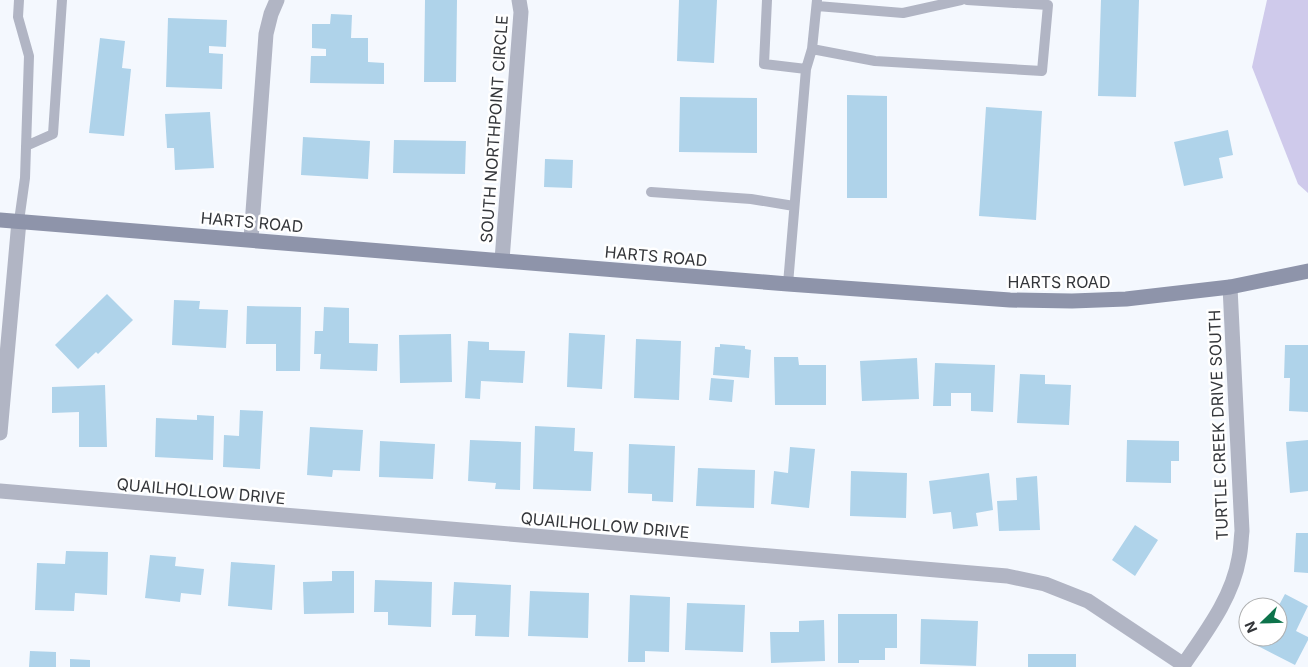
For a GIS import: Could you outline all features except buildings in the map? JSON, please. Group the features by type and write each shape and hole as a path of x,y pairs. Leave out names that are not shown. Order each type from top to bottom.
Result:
{"street":[{"path":"251,239 266,34 270,14 277,0"},
{"name":"SOUTH NORTHPOINT CIRCLE","path":"502,260 521,12 519,0"},
{"name":"HARTS ROAD","path":"0,220 788,284 1010,300 1072,301 1126,299 1230,288 1308,271"},
{"path":"0,433 19,221"},
{"name":"TURTLE CREEK DRIVE SOUTH","path":"1183,666 1223,605 1239,558 1242,530 1230,288"},
{"name":"QUAILHOLLOW DRIVE","path":"0,491 1007,576 1045,584 1088,601 1183,666"}],"lane":[{"path":"19,0 18,17 29,56 25,178 19,221"},
{"path":"26,146 53,134 62,0"},
{"path":"767,0 764,64 806,69"},
{"path":"788,284 806,69 812,50 817,3 902,13 961,0"},
{"path":"812,50 875,61 1042,71 1048,5 966,0"},
{"path":"651,192 751,199 794,206"}],"shaded area":[{"path":"1267,0 1308,0 1308,193 1298,184 1252,67"}]}
